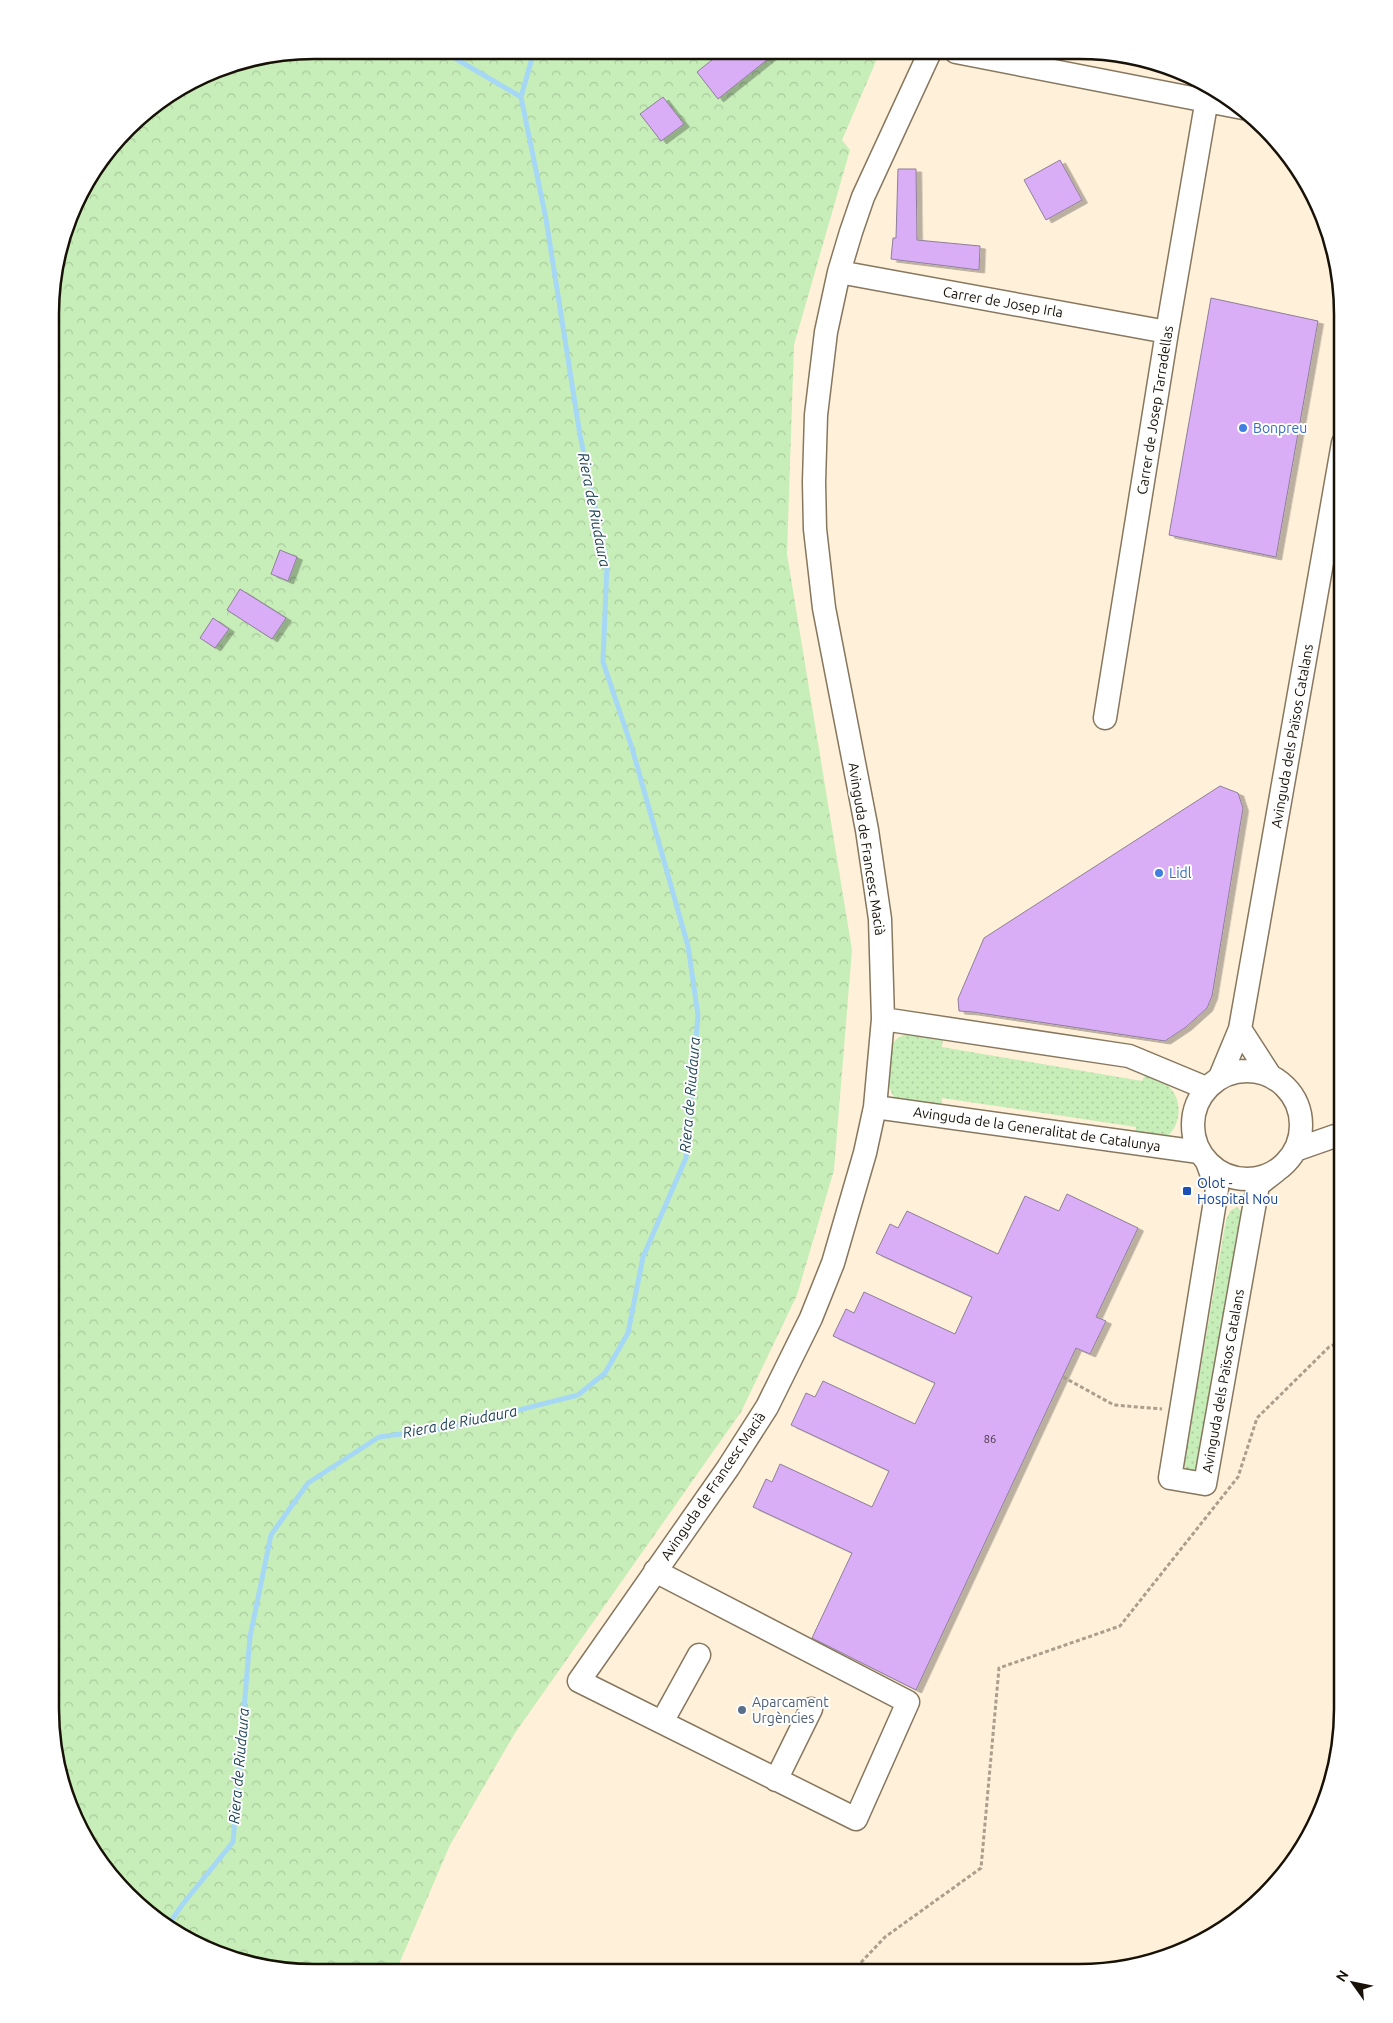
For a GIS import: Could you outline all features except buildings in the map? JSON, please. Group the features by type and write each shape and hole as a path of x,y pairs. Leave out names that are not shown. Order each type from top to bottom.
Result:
{"street":[{"name":"Avinguda de Francesc Macià","path":"662,1722 579,1681 728,1468 767,1407 811,1318 833,1263 865,1153 875,1107 882,1020 880,919 867,830 824,608 815,529 816,415 826,332 839,272 863,197 927,59"},
{"path":"998,59 1208,94"},
{"name":"Carrer de Josep Tarradellas","path":"1105,718 1167,332 1208,94"},
{"name":"Carrer de Josep Irla","path":"839,272 1167,332"},
{"name":"Avinguda dels Països Catalans","path":"1213,1082 1240,1029 1334,494"},
{"path":"882,1020 1129,1056 1213,1082"},
{"path":"1240,1029 1269,1074 1286,1087 1298,1106 1334,1133"},
{"path":"1269,1074 1252,1070 1236,1071 1213,1082 1198,1100 1193,1114 1192,1130 1203,1157 1218,1171 1232,1177 1262,1177 1276,1171 1290,1158 1295,1150 1301,1128 1298,1106"},
{"name":"Avinguda de la Generalitat de Catalunya","path":"875,1107 1203,1157"},
{"path":"1295,1150 1334,1138"},
{"name":"Avinguda dels Països Catalans","path":"1203,1157 1217,1188 1170,1478 1205,1484 1258,1185 1276,1171"},
{"path":"655,1571 908,1702 856,1818 662,1722 699,1655"},
{"path":"776,1780 811,1709"}],"path":[{"path":"859,1964 884,1937 981,1868 999,1668 1120,1626 1238,1477 1257,1418 1334,1345"},
{"path":"1063,1377 1114,1405 1181,1411"}],"green space":[{"path":"297,59 877,59 842,140 850,150 794,345 787,554 852,950 834,1170 797,1295 741,1412 515,1733 450,1845 399,1964 297,1964 264,1959 232,1951 201,1938 159,1912 133,1890 111,1864 93,1837 78,1807 67,1775 59,1726 59,297 67,248 78,216 93,186 111,159 133,133 159,111 186,93 216,78 248,67"},
{"path":"912,1032 943,1037 942,1047 1142,1081 1147,1071 1171,1089 1178,1101 1178,1117 1172,1131 1166,1137 1135,1137 1136,1127 942,1098 941,1108 896,1099 892,1094 888,1080 887,1063 894,1042"},
{"path":"1237,1207 1246,1216 1196,1473 1187,1472 1184,1464 1226,1220 1230,1211"}],"waterway":[{"path":"456,59 521,97"},
{"name":"Riera de Riudaura","path":"171,1921 233,1842 250,1637 271,1535 308,1483 379,1437 452,1427 578,1395 605,1373 628,1333 643,1257 686,1158 698,1015 688,946 632,748 603,662 607,564 580,435 546,219 521,97 532,59"}],"place":[{"name":"Bonpreu","path":"1243,428"},
{"name":"Lidl","path":"1159,873"},
{"name":"Olot - Hospital Nou","path":"1187,1191"},
{"name":"Aparcament Urgències","path":"742,1710"}]}
